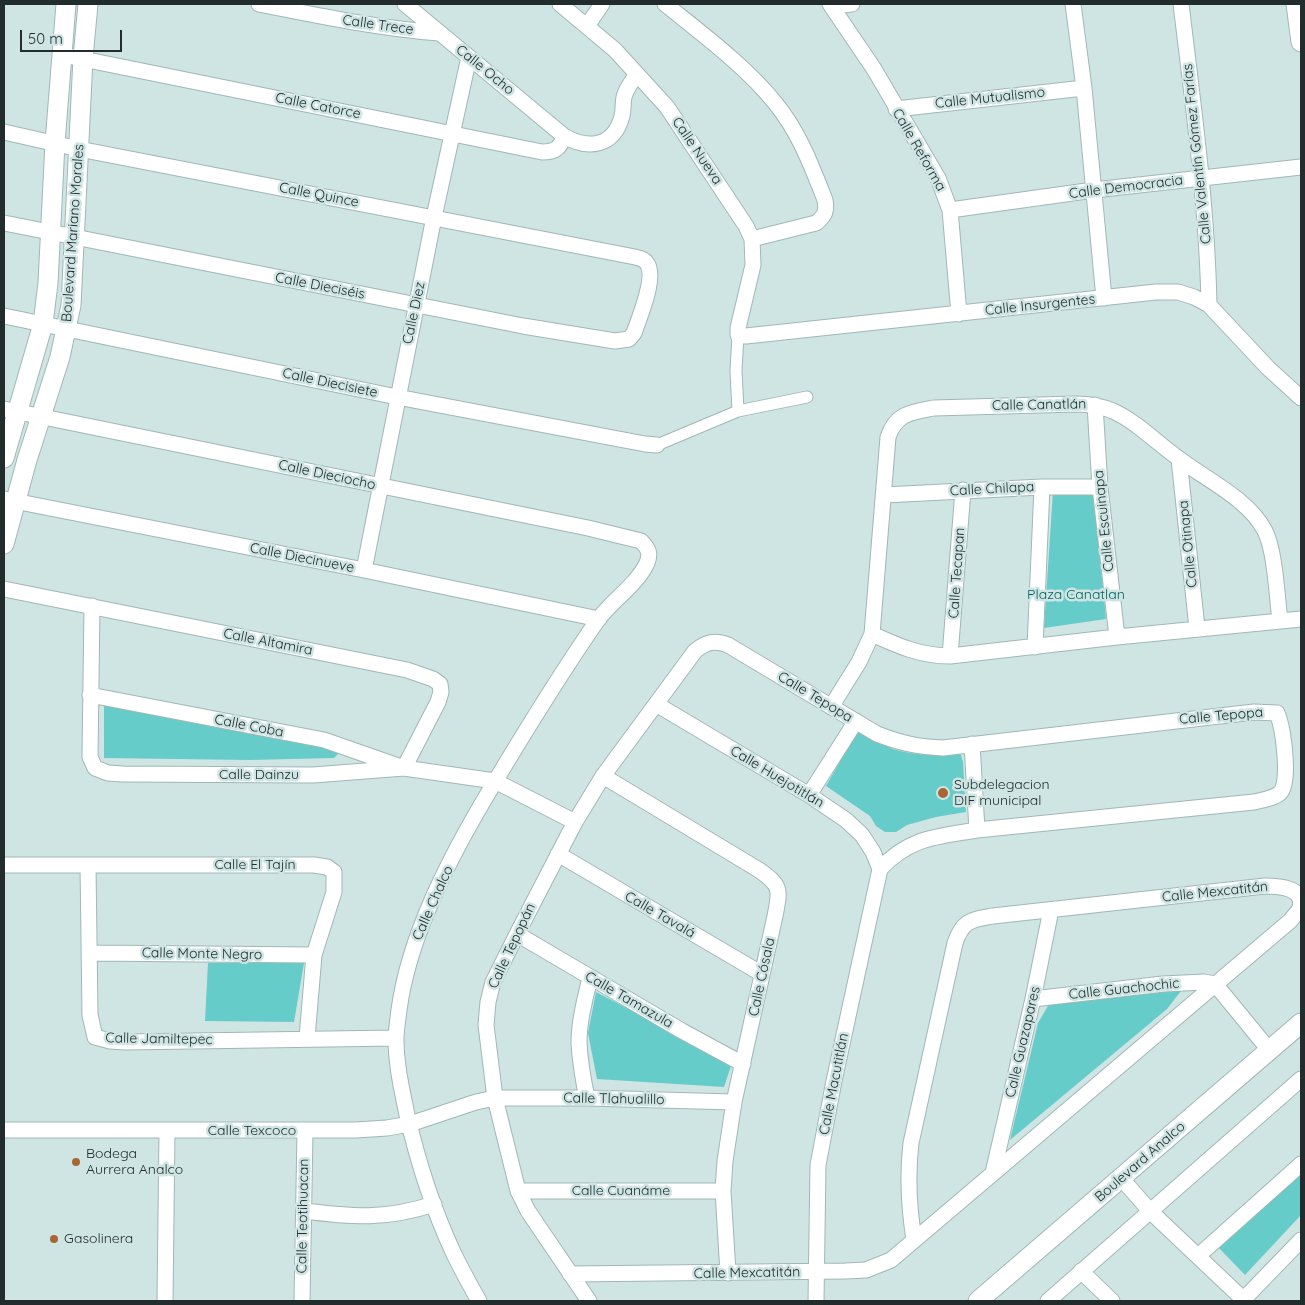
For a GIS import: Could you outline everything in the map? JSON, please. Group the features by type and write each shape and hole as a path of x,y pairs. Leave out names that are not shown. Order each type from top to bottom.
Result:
{"street":[{"name":"Boulevard Mariano Morales","path":"4,458 11,410 43,324 52,232 55,143 66,4"},
{"name":"Boulevard Mariano Morales","path":"4,544 9,500 60,356 71,305 83,58 88,4"},
{"name":"Calle Trece","path":"259,4 347,21 439,33"},
{"name":"Calle Ocho","path":"405,4 564,136 573,141 587,145 596,144 609,138 615,132 621,121 625,94 637,74"},
{"name":"Calle Nueva","path":"560,4 615,50 667,107 735,208 752,239 753,265 738,335"},
{"path":"587,26 602,4"},
{"path":"665,4 763,88 777,105 799,142 825,200 826,210 823,218 816,223 752,239"},
{"path":"831,5 852,4"},
{"path":"1073,4 1084,88 1104,298"},
{"name":"Calle Valentín Gómez Farías","path":"1181,4 1201,178 1207,248 1209,305"},
{"path":"1296,4 1301,42"},
{"name":"Calle Reforma","path":"831,5 874,70 938,178 950,210 959,314"},
{"name":"Calle Catorce","path":"62,55 548,152 560,147 564,136"},
{"name":"Calle Diez","path":"364,570 416,304 469,57"},
{"name":"Calle Mutualismo","path":"896,108 1084,88"},
{"name":"Calle Quince","path":"4,132 635,257 645,261 649,268 650,279 634,334"},
{"name":"Calle Democracia","path":"950,210 1094,190 1301,167"},
{"name":"Calle Dieciséis","path":"4,223 604,340 622,341 629,339 634,334"},
{"name":"Calle Insurgentes","path":"738,335 746,336 1156,292 1178,292 1194,297 1209,305 1268,368 1301,398"},
{"name":"Calle Diecisiete","path":"4,316 397,397 657,445"},
{"path":"738,335 736,371 738,411"},
{"path":"657,445 738,411 807,397"},
{"name":"Calle Canatlán","path":"831,707 860,662 872,634 888,437 892,426 900,417 917,411 934,408 1047,404 1095,405 1114,411 1132,422 1244,506 1257,518 1266,532 1271,551 1280,620"},
{"name":"Calle Escuinapa","path":"1095,405 1100,487 1117,637"},
{"name":"Calle Dieciocho","path":"11,410 617,534 641,541 647,547"},
{"name":"Calle Otinapa","path":"1179,459 1197,628"},
{"path":"1035,647 1042,487"},
{"name":"Calle Chilapa","path":"884,495 1042,487 1100,487"},
{"name":"Calle Tecapan","path":"950,656 963,490"},
{"name":"Calle Diecinueve","path":"9,500 364,570 599,619"},
{"name":"Calle Chalco","path":"479,1301 453,1252 434,1204 420,1165 400,1084 396,1038 402,986 416,937 470,822 599,619 637,578 646,565 649,556 647,547"},
{"name":"Calle Altamira","path":"4,589 407,670 433,679 440,684 441,692 438,702 404,768"},
{"name":"Calle Dainzu","path":"92,606 90,757 95,768 108,773 313,775 404,768 495,781 575,822"},
{"path":"872,634 917,653 950,656 1301,618"},
{"name":"Calle Tepopán","path":"588,1301 528,1211 518,1191 495,1098 486,1025 488,1002 493,982 516,934 575,822 604,776 695,651 702,645 711,642 728,645"},
{"name":"Calle Tepopa","path":"728,645 877,734 921,747 943,748 1254,712 1277,713 1280,720 1285,776 1282,791 1278,795 1265,799 976,830 919,841 893,856 880,869"},
{"name":"Calle Coba","path":"90,695 324,740 404,768"},
{"name":"Calle Huejotitlán","path":"656,704 809,795 846,820 862,836 873,852 880,869"},
{"path":"809,795 856,721"},
{"path":"972,744 976,830"},
{"name":"Calle Cósala","path":"604,776 751,865 771,878 778,888 779,899 734,1102 725,1161 724,1191 728,1273"},
{"name":"Calle Tavalá","path":"558,854 762,974"},
{"name":"Calle El Tajín","path":"4,865 314,865 327,867 334,872 334,892 314,955 307,1038"},
{"name":"Calle Jamiltepec","path":"88,865 90,1015 95,1037 125,1042 396,1038"},
{"name":"Calle Macutitlán","path":"816,1301 818,1165 834,1081 880,869"},
{"name":"Calle Mexcatitán","path":"570,1274 866,1270 891,1260 1290,920 1300,908 1296,893 1290,888 1265,886 1051,910 966,922 959,930 955,943 911,1143 908,1168 914,1240"},
{"name":"Calle Guazapares","path":"993,1173 1033,999 1051,910"},
{"name":"Calle Tamazula","path":"516,934 682,1031 743,1064"},
{"name":"Calle Monte Negro","path":"90,953 314,955"},
{"path":"587,1098 581,1067 579,1041 582,1011 590,978"},
{"name":"Calle Guachochic","path":"1033,999 1170,984 1204,982 1216,984"},
{"path":"1216,984 1270,1051"},
{"name":"Boulevard Analco","path":"978,1301 1301,1023"},
{"path":"1048,1301 1301,1080"},
{"name":"Calle Tlahualillo","path":"495,1098 587,1098 734,1102"},
{"name":"Calle Texcoco","path":"4,1130 305,1131 387,1128 410,1124 476,1102 495,1098"},
{"path":"165,1301 167,1130"},
{"name":"Calle Teotihuacan","path":"302,1301 305,1131"},
{"path":"1198,1256 1301,1164"},
{"path":"1121,1178 1151,1212 1244,1301 1301,1240"},
{"name":"Calle Cuanáme","path":"518,1191 724,1191"},
{"path":"304,1211 371,1217 412,1211 434,1204"},
{"path":"1082,1271 1112,1301"}],"green space":[{"name":"Plaza Canatlan","path":"1053,491 1094,493 1106,619 1044,628"},
{"path":"104,703 341,751 334,758 250,760 104,758"},
{"path":"858,730 893,749 909,753 926,755 960,752 963,762 966,812 936,817 907,825 896,832 885,832 876,826 870,816 826,786"},
{"path":"208,963 304,963 294,1022 205,1021"},
{"path":"1188,982 1167,1009 1010,1140 1038,1023 1049,1004"},
{"path":"596,992 684,1038 731,1066 724,1087 597,1079 588,1033"},
{"path":"1301,1173 1301,1215 1245,1275 1218,1247"}],"place":[{"name":"Subdelegacion DIF municipal","path":"943,793"},
{"name":"Bodega Aurrera Analco","path":"76,1162"},
{"name":"Gasolinera","path":"54,1239"}]}
